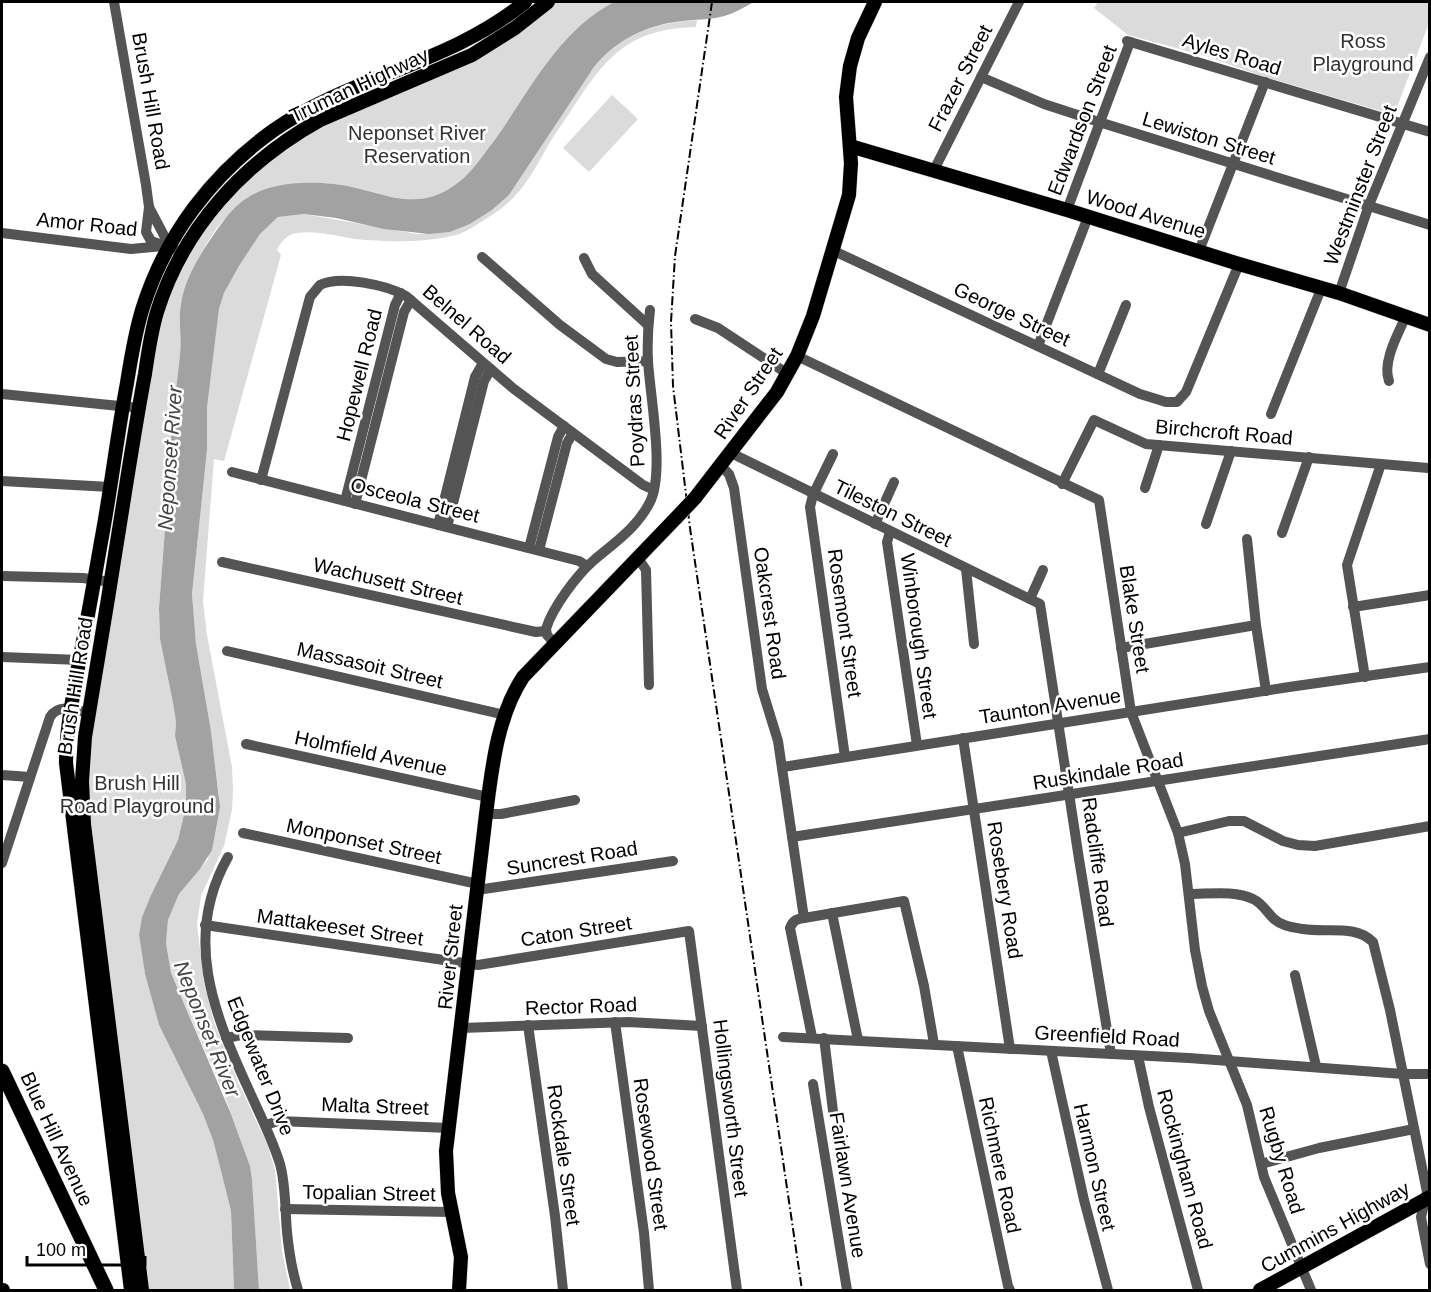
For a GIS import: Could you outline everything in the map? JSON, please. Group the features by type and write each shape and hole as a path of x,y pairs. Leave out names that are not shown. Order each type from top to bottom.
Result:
{"highway":[{"name":"Blue Hill Avenue","path":"2,1071 106,1290"}],"main road":[{"name":"Truman Highway","path":"169,246 212,185 243,154 278,128 328,99 465,42 525,2"},
{"name":"Truman Highway","path":"183,253 202,222 230,188 261,159 284,142 334,114 472,55 515,28 548,2"},
{"name":"River Street","path":"459,1290 461,1257 451,1212 446,1173 448,1128 462,1028 488,797 495,753 505,715 524,677 694,498 731,453 788,374 816,308 849,195 851,170 846,106 848,76 858,38 875,2"},
{"path":"465,42 472,55"},
{"name":"Wood Avenue","path":"850,146 1339,293 1430,325"},
{"name":"Brush Hill Road","path":"142,1290 66,778 66,748 139,321 150,287 169,246"},
{"name":"Brush Hill Road","path":"131,1290 96,971 82,810 84,751 139,408 157,312 183,253"},
{"name":"Cummins Highway","path":"1260,1290 1427,1198"}],"street":[{"name":"Brush Hill Road","path":"114,2 149,207 147,236 155,242 183,253"},
{"name":"Frazer Street","path":"934,170 1019,2"},
{"name":"Ayles Road","path":"1129,42 1430,132"},
{"name":"Edwardson Street","path":"1066,210 1129,42"},
{"name":"Westminster Street","path":"1339,293 1369,205 1430,57"},
{"name":"Lewiston Street","path":"981,77 1044,104 1430,225"},
{"path":"1199,251 1264,82"},
{"path":"1038,346 1088,217"},
{"name":"Amor Road","path":"2,232 131,249 169,246"},
{"name":"George Street","path":"834,251 1140,394 1166,402 1177,402 1186,392 1239,264"},
{"path":"483,257 560,325 606,359 617,362 648,361"},
{"path":"584,258 649,318 592,274 584,258"},
{"name":"Belnel Road","path":"261,480 310,297 314,290 323,283 337,281 385,287 406,296 487,366 568,430 643,485 654,490"},
{"path":"1271,414 1321,289"},
{"name":"Hopewell Road","path":"350,502 395,305 406,296"},
{"path":"1098,374 1126,305"},
{"path":"1389,381 1386,375 1390,356 1406,316"},
{"name":"Poydras Street","path":"649,318 648,361 657,467 654,490"},
{"path":"695,319 718,328 788,374"},
{"name":"Blake Street","path":"797,356 1099,500 1131,712 1178,833 1185,864 1202,986 1209,1011 1230,1062"},
{"path":"442,526 475,377 487,366"},
{"path":"2,394 139,408"},
{"name":"Birchcroft Road","path":"1062,484 1094,420 1146,444 1428,468"},
{"path":"534,549 558,437 568,430"},
{"path":"1145,488 1159,445"},
{"path":"1206,524 1231,451"},
{"name":"Tileston Street","path":"731,453 1035,602"},
{"path":"813,495 833,454"},
{"path":"1282,532 1309,457"},
{"path":"1365,677 1347,565 1381,464"},
{"name":"Oakcrest Road","path":"721,466 729,474 734,488 762,689 776,729 783,767 804,918"},
{"name":"Osceola Street","path":"232,472 534,549 579,561 587,566"},
{"path":"2,481 110,487"},
{"path":"875,524 894,482"},
{"path":"555,644 546,632 548,623 560,603 587,566 630,530 646,508 654,490"},
{"name":"Rosemont Street","path":"813,495 810,512 845,757"},
{"name":"Winborough Street","path":"890,532 887,542 917,745"},
{"path":"1247,539 1266,691"},
{"path":"638,558 646,570 649,685"},
{"name":"Wachusett Street","path":"222,562 536,632 546,632"},
{"path":"966,569 975,644"},
{"path":"1035,602 1043,570"},
{"path":"2,576 111,582"},
{"path":"1353,608 1430,595"},
{"name":"Radcliffe Road","path":"1035,602 1059,724 1080,869 1111,1054"},
{"path":"1121,648 1256,625"},
{"name":"Massasoit Street","path":"227,651 505,715"},
{"path":"2,657 80,660"},
{"name":"Taunton Avenue","path":"783,767 1430,667"},
{"path":"2,863 50,717 57,709 89,713"},
{"name":"Rosebery Road","path":"963,738 1010,1048"},
{"name":"Ruskindale Road","path":"792,837 1430,739"},
{"name":"Holmfield Avenue","path":"246,744 488,797"},
{"path":"2,775 30,777"},
{"path":"486,814 501,814 575,800"},
{"path":"1178,833 1229,821 1244,822 1283,842 1315,846 1430,826"},
{"name":"Monponset Street","path":"243,833 477,887"},
{"name":"Edgewater Drive","path":"228,857 213,888 205,925 209,981 226,1038 265,1125 282,1172 289,1251 298,1290"},
{"name":"Suncrest Road","path":"477,887 673,861"},
{"path":"1189,894 1241,895 1254,899 1274,919 1284,925 1327,931 1353,931 1366,936 1373,942 1427,1192 1421,1216 1430,1264"},
{"path":"812,1037 790,928 794,921 904,901 924,986 934,1044"},
{"path":"832,913 858,1040"},
{"name":"Mattakeeset Street","path":"205,925 468,964"},
{"name":"Caton Street","path":"468,964 483,964 689,931"},
{"name":"Hollingsworth Street","path":"689,931 737,1290"},
{"path":"1295,975 1316,1066"},
{"name":"Rector Road","path":"462,1028 615,1022 702,1026"},
{"name":"Rosewood Street","path":"615,1022 644,1233 649,1290"},
{"name":"Rockdale Street","path":"528,1025 563,1290"},
{"path":"226,1038 240,1035 348,1038"},
{"name":"Greenfield Road","path":"783,1037 1010,1048 1430,1074"},
{"name":"Fairlawn Avenue","path":"824,1038 833,1111"},
{"name":"Richmere Road","path":"957,1046 1010,1290"},
{"name":"Harmon Street","path":"1051,1051 1084,1200 1108,1290"},
{"name":"Rockingham Road","path":"1138,1056 1149,1107 1198,1290"},
{"name":"Rugby Road","path":"1230,1062 1246,1105 1264,1177 1311,1290"},
{"name":"Fairlawn Avenue","path":"813,1084 847,1290"},
{"name":"Malta Street","path":"265,1125 279,1121 448,1128"},
{"path":"1261,1164 1318,1148 1414,1129"},
{"name":"Topalian Street","path":"285,1209 451,1212"}],"green space":[{"name":"Brush Hill Road Playground","path":"556,2 614,2 594,14 561,46 546,64 482,158 459,183 443,193 427,198 412,199 397,198 333,184 313,183 290,188 227,217 221,223 199,258 183,295 180,310 180,348 159,608 160,639 176,722 175,736 186,784 186,806 178,840 151,895 142,917 139,935 145,974 159,1025 203,1114 213,1140 231,1211 234,1290 145,1290 88,798 90,742 158,331 184,265 201,237 220,210 267,164 325,125 416,86 504,42"},
{"name":"Ross Playground","path":"1098,2 1429,2 1429,23 1394,115 1259,75 1209,57 1128,35 1094,8"},
{"name":"Neponset River Reservation","path":"697,20 696,27 655,33 639,39 624,47 612,58 588,85 516,194 501,209 470,229 444,238 406,241 355,239 304,232 290,235 277,250 281,255 224,461 214,459 203,601 207,635 232,767 233,790 232,810 224,846 201,896 197,924 204,983 214,1022 238,1082 268,1146 275,1170 282,1251 290,1290 259,1290 250,1166 224,1094 171,973 166,943 168,920 179,894 208,859 219,795 196,644 192,594 207,450 207,408 219,309 224,293 260,234 278,217 304,214 417,234 450,232 470,224 492,210 509,195 594,67 615,46 654,27"},
{"path":"612,95 638,119 589,172 563,148"}],"shaded area":[{"path":"614,2 754,2 724,16 670,23 645,30 622,41 602,57 594,67 509,195 492,210 470,224 450,232 429,234 384,229 336,218 304,214 278,217 260,234 239,266 224,293 219,309 207,408 207,450 192,594 196,644 211,731 220,807 212,850 200,869 179,894 168,920 166,943 171,973 231,1114 250,1166 259,1290 234,1290 231,1211 213,1140 203,1114 159,1025 145,974 139,935 142,917 151,895 178,840 186,806 186,784 175,736 176,722 160,639 159,608 180,348 180,310 185,288 199,257 226,217 239,204 260,191 297,183 322,183 413,199 428,198 459,182 494,141 546,64 561,46 594,14"}],"railway":[{"path":"712,2 675,256 671,322 673,386 690,528 802,1290"}],"water label":[{"name":"Neponset River","path":"170,458"},
{"name":"Neponset River","path":"207,1029"}]}
